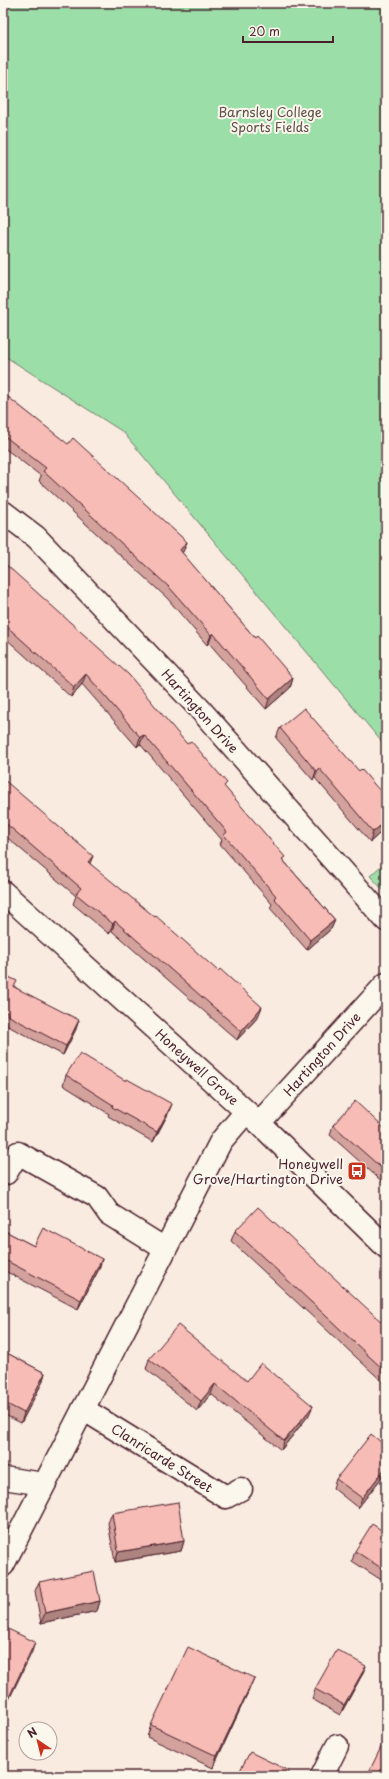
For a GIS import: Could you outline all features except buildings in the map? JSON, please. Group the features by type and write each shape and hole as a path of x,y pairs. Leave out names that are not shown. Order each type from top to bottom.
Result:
{"street":[{"name":"Hartington Drive","path":"3,512 36,537 198,707 386,920"},
{"name":"Honeywell Grove","path":"3,892 252,1117 386,1247"},
{"name":"Hartington Drive","path":"252,1117 386,984"},
{"path":"3,1565 221,1141 252,1117"},
{"path":"6,1173 18,1153 97,1197 110,1214 165,1249"},
{"name":"Clanricarde Street","path":"83,1409 226,1497 241,1489"},
{"path":"3,1478 44,1484"},
{"path":"322,1776 336,1746"}],"green space":[{"name":"Barnsley College Sports Fields","path":"3,3 386,3 386,747 123,432 3,355"},
{"path":"386,861 386,893 370,876"}],"place":[{"name":"Honeywell Grove/Hartington Drive","path":"357,1171"}]}
